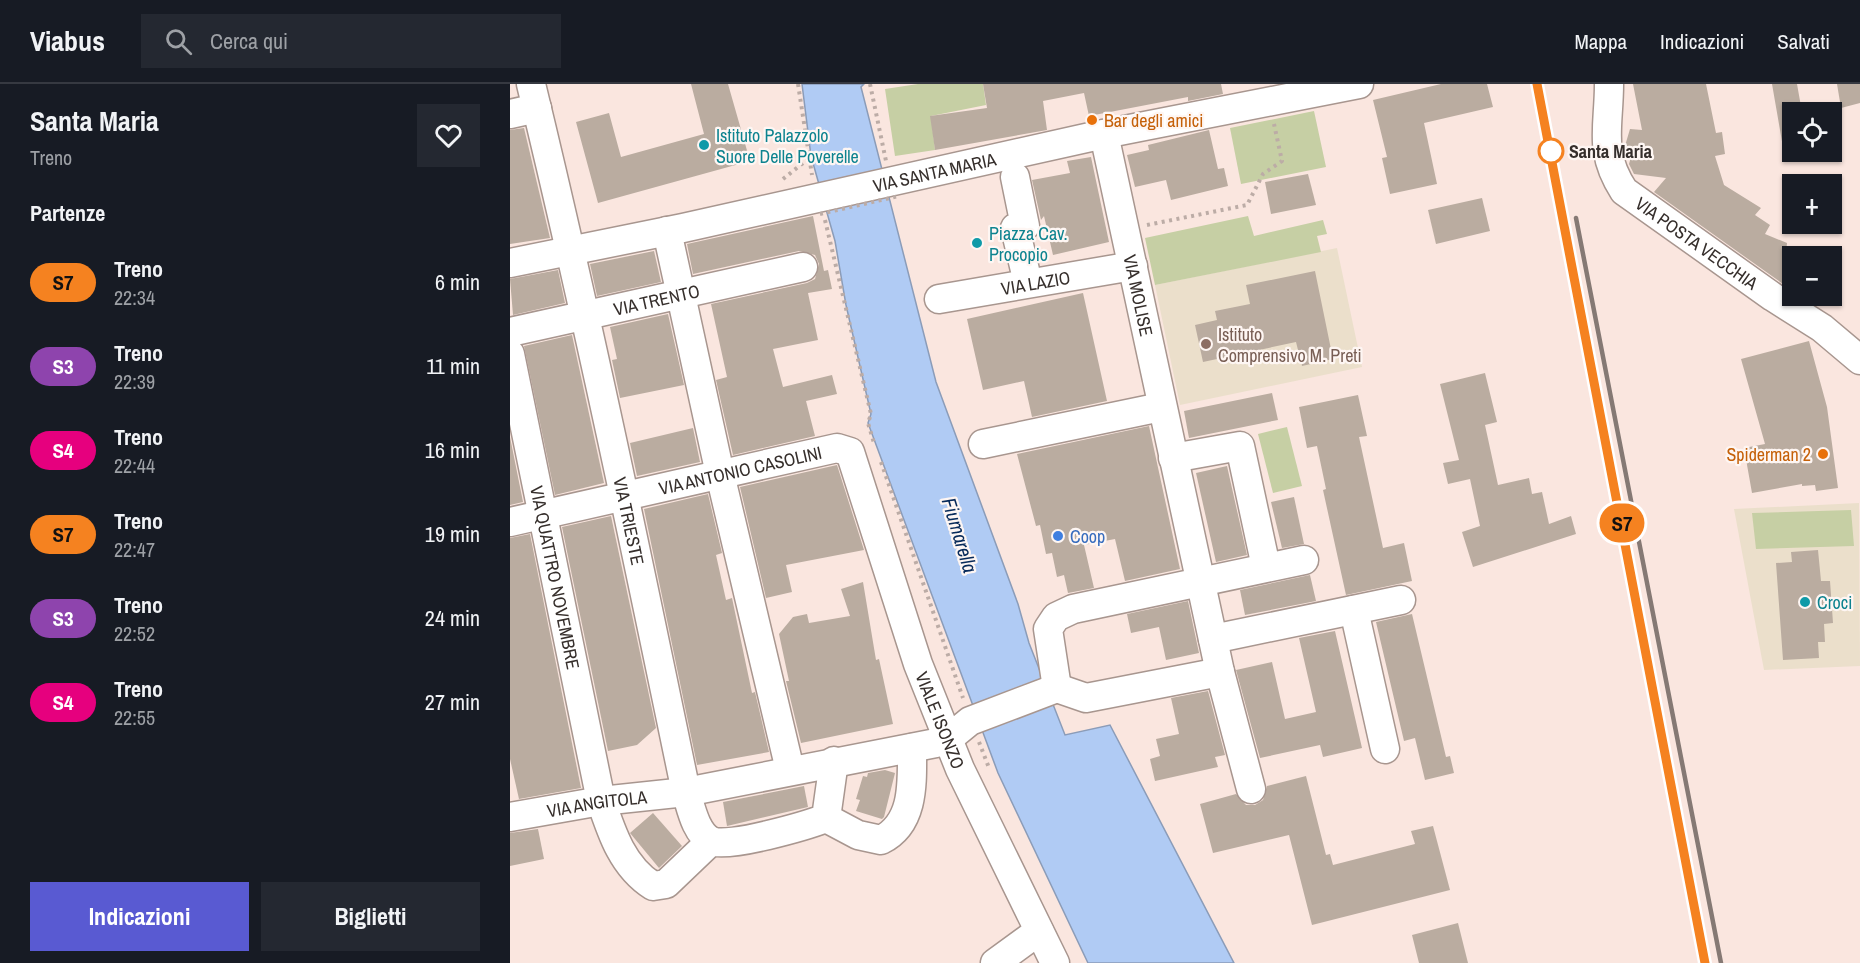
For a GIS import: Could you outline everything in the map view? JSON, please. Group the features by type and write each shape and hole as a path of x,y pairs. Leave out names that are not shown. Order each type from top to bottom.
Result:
{"street":[{"name":"VIA SANTA MARIA","path":"510,263 891,187 1104,134 1318,87 1359,84"},
{"name":"VIA POSTA VECCHIA","path":"1609,84 1605,144 1613,174 1624,191 1773,297 1822,328 1860,360"},
{"name":"VIA TRIESTE","path":"526,102 572,251 686,792 697,825 711,841"},
{"name":"VIA MOLISE","path":"1104,134 1200,581 1222,637 1220,672 1251,789"},
{"path":"1015,177 1025,226 1015,228 1026,277"},
{"path":"667,231 720,474 790,770"},
{"name":"VIA LAZIO","path":"939,299 1026,277 1132,266"},
{"name":"VIA TRENTO","path":"510,332 803,267"},
{"name":"VIA QUATTRO NOVEMBRE","path":"510,354 601,801 615,843 640,878 653,886 666,884 711,841"},
{"path":"983,444 1161,407"},
{"path":"1173,458 1239,446 1266,567"},
{"name":"VIA ANTONIO CASOLINI","path":"510,522 837,448 867,460"},
{"name":"VIALE ISONZO","path":"867,460 918,664 960,769 1055,963"},
{"path":"1057,688 1048,629 1056,617 1073,609 1304,560"},
{"path":"1222,637 1401,600"},
{"path":"1354,610 1384,749"},
{"path":"948,739 970,721 1057,688 1086,698 1220,672"},
{"name":"VIA ANGITOLA","path":"510,817 601,801 686,792 948,739"},
{"path":"711,841 726,843 803,827 826,818 858,835 881,840 896,833 912,794 912,748"},
{"path":"826,818 834,761"},
{"path":"995,963 1039,931"}],"path":[{"path":"798,84 808,159 871,414 868,423 875,444"},
{"path":"820,201 891,187 870,84"},
{"path":"1126,230 1247,205 1263,174 1281,160 1274,126"},
{"path":"867,460 970,721"}],"shaded area":[{"path":"1337,248 1362,367 1180,405 1155,285"},
{"path":"1859,503 1860,666 1764,670 1734,509"}],"green space":[{"path":"918,84 983,84 986,105 931,116 935,150 895,156 885,89"},
{"path":"1314,111 1326,167 1241,184 1230,128"},
{"path":"1248,216 1254,236 1323,220 1327,234 1317,236 1321,252 1155,285 1145,238"},
{"path":"1287,427 1302,486 1273,493 1258,434"},
{"path":"1851,510 1854,546 1756,549 1752,513"}],"water":[{"name":"Fiumarella","path":"802,84 864,84 861,87 936,382 1018,604 1029,643 1065,735 1110,725 1234,963 1088,963 998,773 868,423 871,414 846,305 835,241 811,156"}],"building":[{"name":"Istituto Palazzolo Suore Delle Poverelle","path":"691,84 728,84 750,161 598,203 576,122 609,113 621,157 704,134"},
{"path":"983,84 1221,84 1223,94 1188,101 1188,97 1089,116 1084,93 1043,101 1047,130 935,150 930,116 987,108"},
{"path":"1441,84 1487,84 1493,107 1424,123 1437,184 1390,194 1382,158 1387,157 1373,100"},
{"path":"1633,84 1706,84 1716,133 1722,132 1725,154 1715,156 1724,185 1761,208 1755,215 1770,225 1765,234 1787,243 1787,246 1782,246 1782,283 1654,192 1666,178 1634,174 1629,164 1631,157 1626,156 1624,149 1630,129 1642,130"},
{"path":"1772,84 1797,84 1800,102 1782,102 1782,142"},
{"path":"1837,84 1860,84 1860,103 1842,108 1842,102 1840,102"},
{"path":"524,128 550,238 510,244 510,130"},
{"path":"1209,130 1218,169 1224,168 1228,186 1171,200 1166,180 1135,187 1127,155 1149,150 1148,145"},
{"path":"1091,157 1109,242 1053,255 1044,216 1041,220 1032,180 1070,173 1067,161"},
{"path":"1308,174 1316,205 1271,214 1265,182"},
{"path":"1482,198 1490,231 1436,244 1428,210"},
{"path":"813,216 824,271 828,270 832,289 808,293 818,340 773,349 783,387 832,375 837,394 806,401 815,436 733,455 716,380 727,377 711,304 807,283 815,279 819,264 815,255 799,251 693,274 687,244"},
{"path":"654,251 661,282 597,296 590,264"},
{"path":"558,270 565,303 513,315 510,279"},
{"path":"1315,271 1333,359 1302,366 1296,342 1203,362 1195,325 1217,320 1215,311 1250,304 1246,285"},
{"path":"1083,293 1107,401 1032,417 1024,381 983,390 967,319"},
{"path":"668,314 684,385 620,398 612,360 617,359 610,327"},
{"path":"572,335 604,483 555,495 524,346"},
{"path":"1809,341 1827,407 1838,488 1816,491 1815,485 1802,486 1802,484 1752,493 1744,448 1765,444 1741,359"},
{"path":"1485,373 1497,422 1485,425 1498,485 1529,478 1532,494 1542,492 1549,524 1571,516 1576,534 1473,567 1462,532 1480,526 1470,479 1448,484 1443,463 1459,460 1440,384"},
{"path":"1272,393 1278,420 1189,438 1184,411"},
{"path":"1358,395 1367,436 1359,437 1383,548 1404,543 1412,581 1346,595 1323,490 1326,489 1317,446 1307,448 1299,407"},
{"path":"1149,426 1180,569 1125,581 1115,539 1084,545 1094,588 1068,593 1064,575 1057,577 1052,553 1046,554 1040,525 1036,526 1017,454"},
{"path":"693,428 700,462 637,476 630,443"},
{"path":"510,437 523,502 510,505"},
{"path":"837,465 864,550 786,565 792,592 766,598 740,487"},
{"path":"1227,466 1247,555 1216,562 1196,473"},
{"path":"708,494 722,553 716,555 726,600 732,598 752,693 755,692 769,752 697,765 644,509"},
{"path":"1294,497 1304,544 1282,548 1271,502"},
{"path":"611,516 656,728 637,745 608,751 562,527"},
{"path":"530,534 581,788 519,799 510,759 510,538"},
{"name":"Croci","path":"1818,550 1821,581 1830,581 1833,623 1824,624 1825,642 1818,642 1819,658 1783,660 1776,563 1792,562 1791,552"},
{"path":"1310,575 1316,601 1245,615 1240,590"},
{"path":"863,582 876,660 879,659 893,724 801,743 786,681 789,681 779,634 793,617 807,614 809,623 850,616 841,589"},
{"path":"1188,601 1199,653 1166,660 1159,627 1131,633 1127,614"},
{"path":"1412,614 1446,757 1450,756 1454,773 1425,780 1415,738 1404,741 1376,622"},
{"path":"1335,631 1362,748 1323,757 1320,745 1260,758 1236,670 1272,662 1285,719 1316,712 1299,638"},
{"path":"1208,691 1225,755 1215,757 1218,767 1155,781 1150,759 1160,756 1156,739 1179,734 1171,698"},
{"path":"885,770 895,773 884,817 882,819 856,811 860,800 856,799 863,776 867,777 868,773"},
{"path":"1306,776 1326,855 1330,854 1333,865 1415,844 1411,831 1433,826 1450,890 1312,925 1289,835 1213,853 1200,804 1236,794 1246,805 1255,805 1263,800 1267,786"},
{"path":"804,786 808,807 727,826 723,802"},
{"path":"653,813 682,846 659,868 630,833"},
{"path":"538,829 544,859 510,866 510,833"},
{"path":"1458,923 1468,963 1419,963 1412,935"}],"railway":[{"path":"1576,218 1721,963"},
{"path":"1564,220 1705,963"}],"train":[{"name":"S7","path":"1537,84 1705,963"}],"place":[{"name":"Bar degli amici","path":"1092,120"},
{"name":"Istituto Palazzolo Suore Delle Poverelle","path":"704,145"},
{"name":"Santa Maria","path":"1551,151"},
{"name":"Piazza Cav. Procopio","path":"977,243"},
{"name":"Istituto Comprensivo M. Preti","path":"1206,344"},
{"name":"Spiderman 2","path":"1823,454"},
{"name":"Coop","path":"1058,536"},
{"name":"Croci","path":"1805,602"}]}
